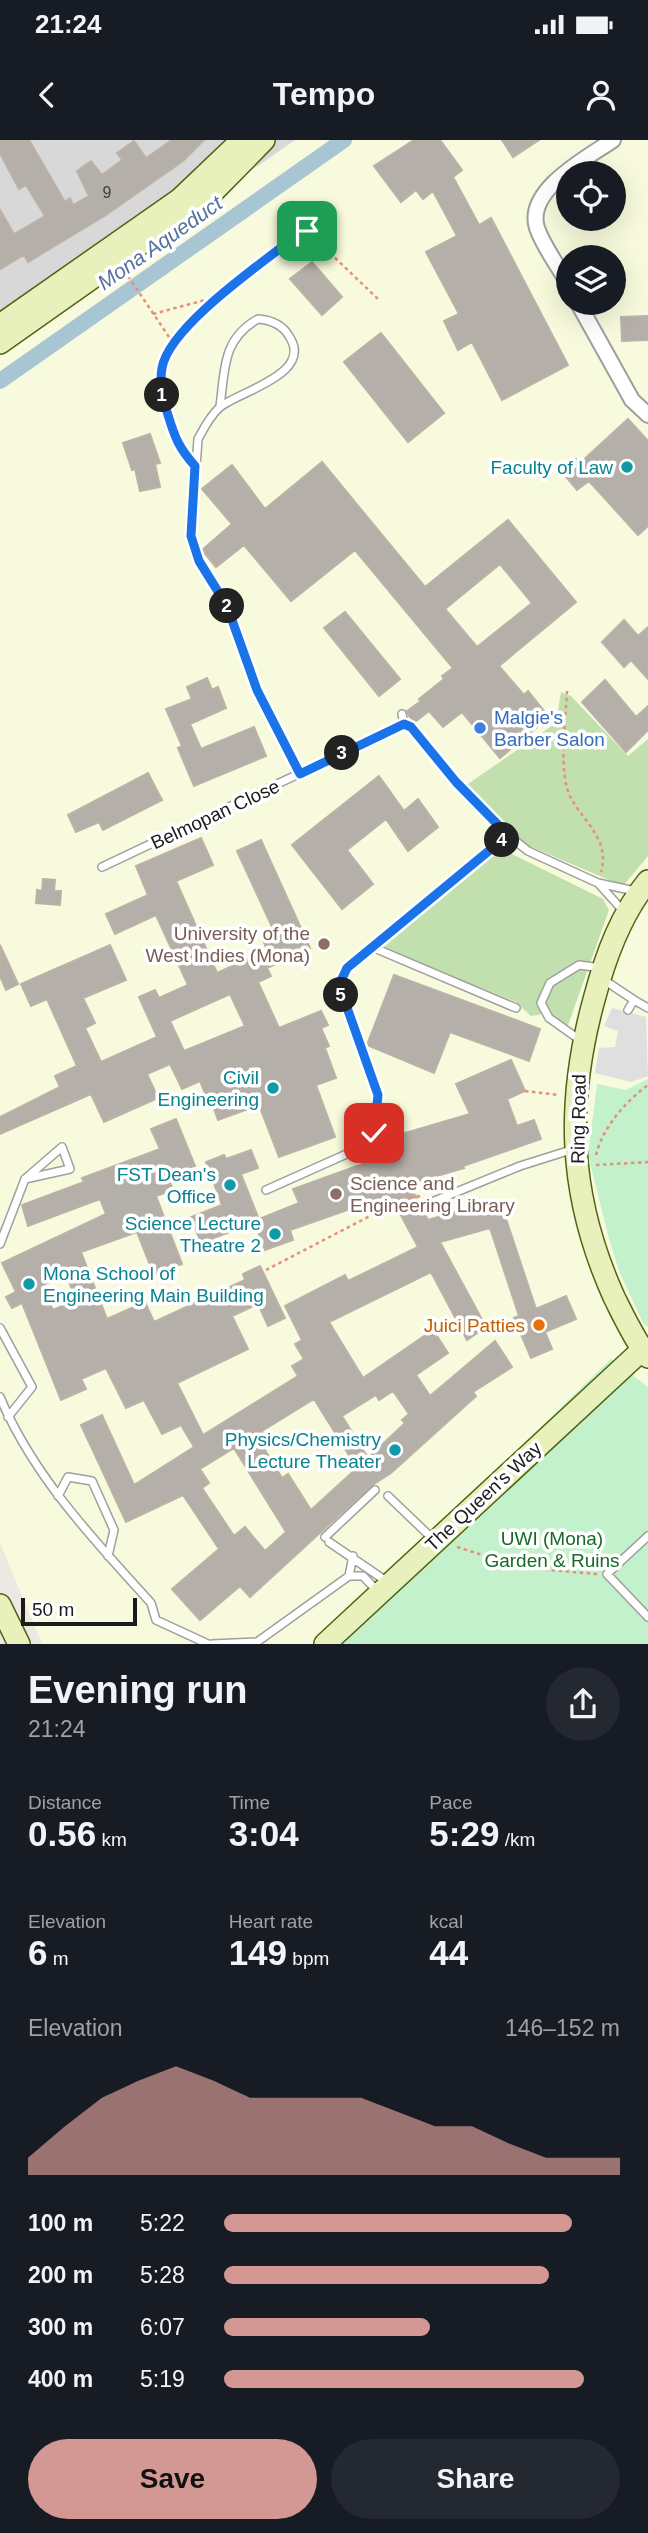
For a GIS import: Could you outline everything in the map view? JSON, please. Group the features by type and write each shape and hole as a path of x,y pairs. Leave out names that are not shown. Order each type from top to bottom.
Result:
{"street":[{"path":"0,325 180,199 242,140"},
{"path":"0,343 211,194 264,140"},
{"path":"556,262 536,226 540,199 554,181 613,140"},
{"path":"585,315 632,400 648,415"},
{"name":"Ring Road","path":"644,886 625,914 601,973 582,1042 576,1094 575,1149 596,1256 624,1317 646,1350"},
{"name":"The Queen's Way","path":"325,1644 434,1541 646,1350"},
{"path":"0,1605 19,1644"}],"lane":[{"path":"220,407 265,385 281,374 291,361 294,348 290,337 271,320 258,319 236,335 227,354 220,407 198,439 191,536 199,561 227,606 257,690 300,774"},
{"path":"402,714 404,724 411,727 456,782 508,835 528,850 598,883 644,886"},
{"name":"Belmopan Close","path":"102,867 404,724"},
{"path":"266,1190 360,1148 374,1133 378,1095 339,985 347,968 508,835"},
{"path":"598,883 625,914"},
{"path":"372,947 516,1008"},
{"path":"582,1042 549,1018 541,1003 550,983 579,965 601,973 634,1000 648,1007"},
{"path":"628,1010 634,1000"},
{"path":"0,1244 25,1179 62,1147 70,1169 25,1179"},
{"path":"432,1202 520,1166 575,1149"},
{"path":"0,1328 32,1387 8,1417"},
{"path":"0,1397 8,1417 58,1496 151,1603 156,1620 210,1644 257,1642 349,1576 363,1576 383,1588"},
{"path":"58,1496 68,1477 92,1481 114,1530 108,1556"},
{"path":"375,1490 327,1540 353,1556 383,1588"},
{"path":"388,1496 434,1541"},
{"path":"648,1536 607,1574 648,1617"},
{"path":"349,1576 353,1556"}],"path":[{"path":"195,466 177,444 160,388 162,365 173,343 220,296 299,234 307,231 378,299"},
{"path":"130,278 173,343"},
{"path":"153,314 220,296"},
{"path":"566,691 565,776 570,798 600,838 603,864 598,883"},
{"path":"648,1085 631,1098 599,1141 592,1165 648,1162"},
{"path":"525,1091 562,1096"},
{"path":"266,1270 395,1203 418,1196 432,1202"},
{"path":"434,1541 524,1568 607,1574"}],"shaded area":[{"path":"0,140 319,140 0,343"},
{"name":"University of the West Indies (Mona)","path":"295,140 648,140 648,1644 42,1644 0,1543 0,345"},
{"path":"612,1008 646,1017 648,1076 631,1082 595,1073 599,1048 615,1047 618,1031 604,1026"}],"green space":[{"path":"561,692 571,696 628,756 648,739 648,856 623,886 527,845 488,811 468,784 556,723"},
{"path":"502,849 603,899 609,910 567,1028 542,1014 531,1016 516,1002 378,946"},
{"path":"648,1079 648,1327 643,1323 619,1271 588,1155 597,1084 626,1090"},
{"name":"UWI (Mona) Garden & Ruins","path":"611,1359 648,1387 648,1644 317,1644"}],"building":[{"path":"0,140 29,140 65,202 70,198 73,205 89,196 77,171 91,161 102,175 122,160 117,153 134,141 146,158 172,140 204,140 183,161 106,215 28,262 24,255 0,269 0,210 14,234 45,216 26,185 19,189 0,153"},
{"path":"414,140 440,140 462,170 453,177 479,225 491,218 568,365 502,400 472,342 458,350 444,321 459,314 426,252 457,236 433,191 423,199 416,190 401,202 374,166"},
{"path":"502,140 539,140 513,157"},
{"path":"312,262 342,297 322,315 290,279"},
{"path":"648,316 648,340 622,341 621,317"},
{"path":"381,333 444,413 408,442 344,362"},
{"name":"Faculty of Law","path":"628,419 648,441 648,526 638,535 589,481 577,490 561,471 576,459 579,464"},
{"path":"150,434 160,463 155,464 160,487 140,491 135,469 132,470 123,443"},
{"path":"322,462 425,587 508,520 576,602 499,666 524,695 528,691 549,717 500,758 462,712 443,727 429,711 415,722 407,711 421,701 419,699 453,668 355,550 291,601 244,545 216,567 202,550 232,524 202,489 232,465 265,509","holes":["500,564 532,603 477,647 445,609"]},
{"path":"345,612 400,679 379,696 324,628"},
{"path":"624,620 638,636 648,627 648,679 631,660 624,667 602,642"},
{"path":"207,678 212,690 218,687 226,708 190,724 201,749 254,727 266,756 194,786 178,748 182,746 166,709 192,699 187,687"},
{"path":"605,680 636,717 648,706 648,730 626,752 582,702"},
{"path":"148,773 162,800 103,830 99,822 76,832 68,815"},
{"path":"379,776 404,811 418,799 438,827 408,851 386,819 347,850 373,884 342,909 292,845"},
{"path":"201,838 213,865 176,881 217,973 267,950 261,935 273,929 237,851 261,840 310,948 267,968 271,976 258,982 279,1028 321,1011 328,1025 321,1028 329,1046 325,1048 336,1078 316,1085 335,1137 279,1157 259,1105 218,1120 209,1095 206,1096 200,1081 182,1089 170,1064 147,1074 158,1098 104,1122 91,1094 0,1134 0,1117 60,1087 55,1076 77,1066 47,999 31,1006 21,984 110,945 126,980 83,998 95,1023 85,1028 101,1062 157,1037 139,997 155,990 159,998 188,985 156,915 115,934 106,914 148,895 136,866","holes":["230,994 245,1026 184,1051 170,1021"]},
{"path":"43,879 55,880 54,891 61,891 60,905 36,903 37,890 42,891"},
{"path":"0,945 18,984 6,990 0,976"},
{"path":"394,975 540,1029 529,1061 450,1032 434,1073 367,1045"},
{"path":"511,1060 525,1091 507,1099 517,1126 534,1120 541,1139 463,1166 464,1168 409,1184 428,1220 462,1210 463,1213 500,1201 536,1309 566,1296 576,1319 545,1332 552,1349 531,1358 514,1318 519,1316 490,1228 440,1242 486,1327 467,1340 431,1272 329,1322 363,1378 433,1330 448,1353 416,1375 430,1396 495,1341 512,1367 473,1392 476,1396 391,1473 371,1486 250,1597 240,1586 200,1620 172,1589 219,1549 183,1495 126,1522 81,1425 102,1415 134,1485 194,1447 181,1425 162,1434 144,1400 126,1408 106,1368 81,1379 86,1389 61,1400 22,1303 12,1308 6,1297 16,1292 2,1263 106,1214 100,1199 28,1226 22,1205 84,1182 82,1178 160,1149 151,1129 176,1119 195,1166 168,1177 173,1190 156,1196 182,1264 154,1275 137,1232 81,1252 107,1319 145,1302 154,1322 245,1280 243,1274 260,1266 285,1318 268,1326 258,1304 232,1316 248,1349 177,1383 203,1435 298,1376 292,1366 304,1359 295,1344 302,1340 285,1306 345,1275 348,1281 418,1247 390,1195 290,1230 293,1240 265,1250 254,1221 299,1203 293,1189 382,1157 378,1141 470,1114 456,1084","holes":["66,1274 76,1300 53,1310 41,1286","393,1391 409,1414 402,1420 405,1423 368,1458 342,1416 376,1395 379,1400","314,1399 357,1468 311,1510 288,1474 282,1478 262,1445 268,1441 262,1431","234,1448 286,1532 265,1551 245,1527 234,1536 202,1488 209,1483 200,1469"]},
{"name":"FST Dean's Office","path":"251,1150 258,1168 241,1174 258,1217 201,1243 191,1217 222,1205 206,1162 224,1155 226,1159"}],"waterway":[{"name":"Mona Aqueduct","path":"0,381 344,140"}],"place":[{"name":"Faculty of Law","path":"627,467"},
{"name":"Malgie's Barber Salon","path":"480,728"},
{"name":"University of the West Indies (Mona)","path":"324,944"},
{"name":"Civil Engineering","path":"273,1088"},
{"name":"FST Dean's Office","path":"230,1185"},
{"name":"Science and Engineering Library","path":"336,1194"},
{"name":"Science Lecture Theatre 2","path":"275,1234"},
{"name":"Mona School of Engineering Main Building","path":"29,1284"},
{"name":"Juici Patties","path":"539,1325"},
{"name":"Physics/Chemistry Lecture Theater","path":"395,1450"}],"route":[{"path":"307,231 299,234 220,296 173,343 162,365 160,388 177,444 195,466 191,536 199,561 227,606 257,690 273,726 300,774 404,724 411,727 456,782 508,835 347,968 339,985 378,1095 374,1133"}]}
